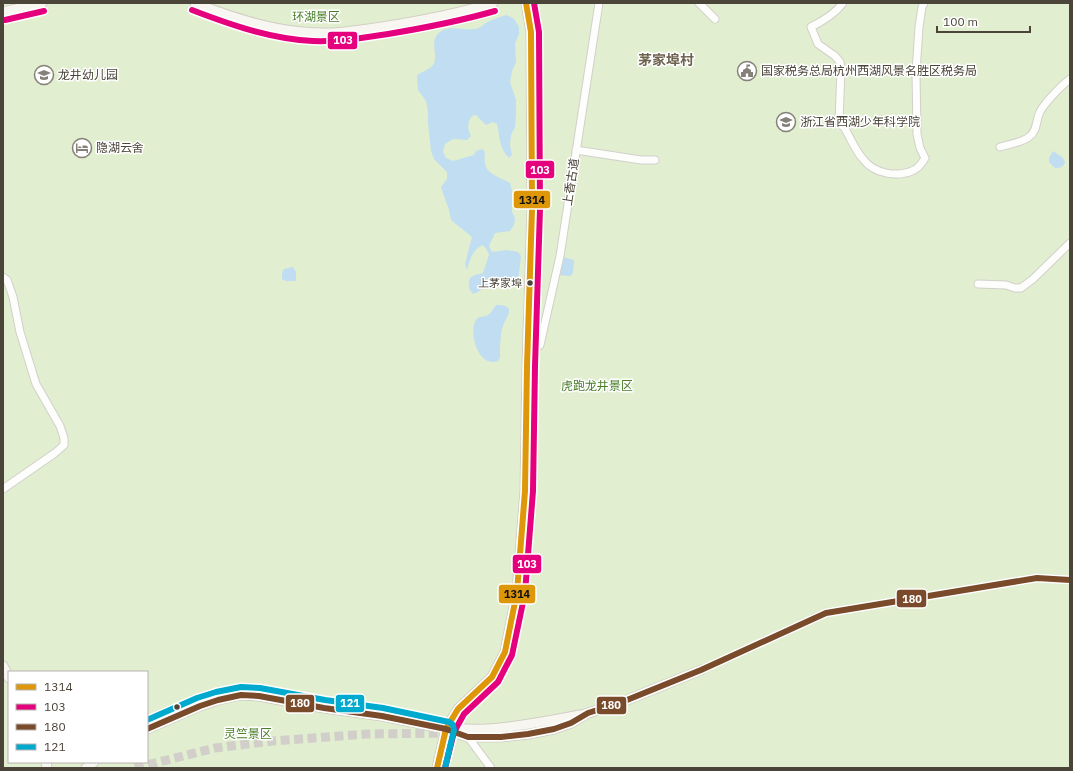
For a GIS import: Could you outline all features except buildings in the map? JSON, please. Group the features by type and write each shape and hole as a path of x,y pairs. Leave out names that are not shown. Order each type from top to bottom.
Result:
{"street":[{"path":"3,12 42,3"},
{"path":"194,3 257,23 304,32 329,33 347,32 415,22 493,3"},
{"path":"437,768 446,729 458,709 492,677 505,652 517,592 525,490 527,353 532,209 531,32 526,3"},
{"name":"上香古道","path":"527,353 540,345 560,256 599,3"},
{"path":"698,3 715,19"},
{"path":"844,3 823,21 811,27 818,44 835,56 840,62 839,122 844,127 862,159 868,165 883,173 893,174 915,170 924,158 917,134 916,72 919,27 924,3"},
{"path":"1000,147 1031,136 1035,129 1039,113 1056,91 1070,79"},
{"path":"576,150 641,160 655,160"},
{"path":"978,284 1006,285 1021,288 1033,279 1070,243"},
{"path":"3,277 7,280 13,297 20,332 36,384 60,426 64,438 64,444 55,453 3,489"},
{"path":"3,666 8,676"},
{"path":"495,732 532,729 558,724 622,702 701,670"},
{"path":"148,729 200,706 241,695 259,696 324,708 382,716 446,729 468,738 501,737 554,729 570,723 588,713"},
{"path":"446,729 459,728 485,730 522,726 588,713"},
{"path":"468,738 491,768"}],"green space":[{"name":"虎跑龙井景区","path":"3,3 1070,3 1070,768 3,768"}],"water":[{"path":"507,15 514,19 519,27 519,34 515,43 516,62 512,71 510,82 516,100 515,127 511,135 510,145 512,155 509,158 503,150 497,124 493,122 486,125 476,115 472,116 468,123 471,136 467,140 453,139 445,144 443,152 446,158 453,161 474,155 476,151 482,149 485,152 485,165 487,169 494,175 510,183 512,191 512,212 515,218 514,225 510,231 495,233 489,246 492,252 507,250 518,252 521,256 518,282 513,283 508,280 483,287 478,292 473,294 469,287 470,278 483,273 489,255 486,248 482,245 479,247 470,259 467,270 465,264 472,237 451,220 441,187 447,179 447,172 434,159 431,151 426,101 418,90 417,75 428,69 435,62 434,42 437,35 441,31 451,28 479,28 491,20"},
{"path":"1053,151 1062,157 1065,162 1062,167 1055,168 1049,162 1049,158"},
{"path":"562,257 574,260 573,273 570,276 558,275"},
{"path":"293,267 296,272 296,281 286,281 282,279 284,269"},
{"path":"496,305 506,306 509,311 501,333 500,357 498,361 491,362 486,360 477,349 473,335 473,328 477,318 489,314"}],"tunnel":[{"path":"701,670 826,613 1037,578 1070,580"},
{"path":"135,768 215,748 273,741 367,734 452,733"}],"transit line":[{"name":"1314","path":"437,768 446,729 458,709 492,677 505,652 517,592 525,491 532,209 531,32 526,3"},
{"name":"103","path":"445,768 454,732 464,714 498,682 512,655 525,593 533,491 540,209 539,32 534,3"},
{"name":"103","path":"192,10 251,30 297,40 313,41 332,41 401,32 495,11"},
{"name":"103","path":"5,20 44,11"},
{"name":"180","path":"148,729 200,706 241,695 259,696 324,708 382,716 446,729 468,737 501,737 528,734 554,729 571,723 588,713 622,702 701,670 826,613 1037,578 1070,580"},
{"name":"121","path":"148,720 197,698 216,692 241,687 260,688 325,700 383,708 449,722 453,725 454,730 445,768"}],"place":[{"name":"国家税务总局杭州西湖风景名胜区税务局","path":"747,71"},
{"name":"龙井幼儿园","path":"44,75"},
{"name":"浙江省西湖少年科学院","path":"786,122"},
{"name":"隐湖云舍","path":"82,148"},
{"name":"上茅家埠","path":"530,283"}],"district":[{"name":"茅家埠村","path":"666,60"}],"park label":[{"name":"环湖景区","path":"316,17"},
{"name":"灵竺景区","path":"248,734"}]}
